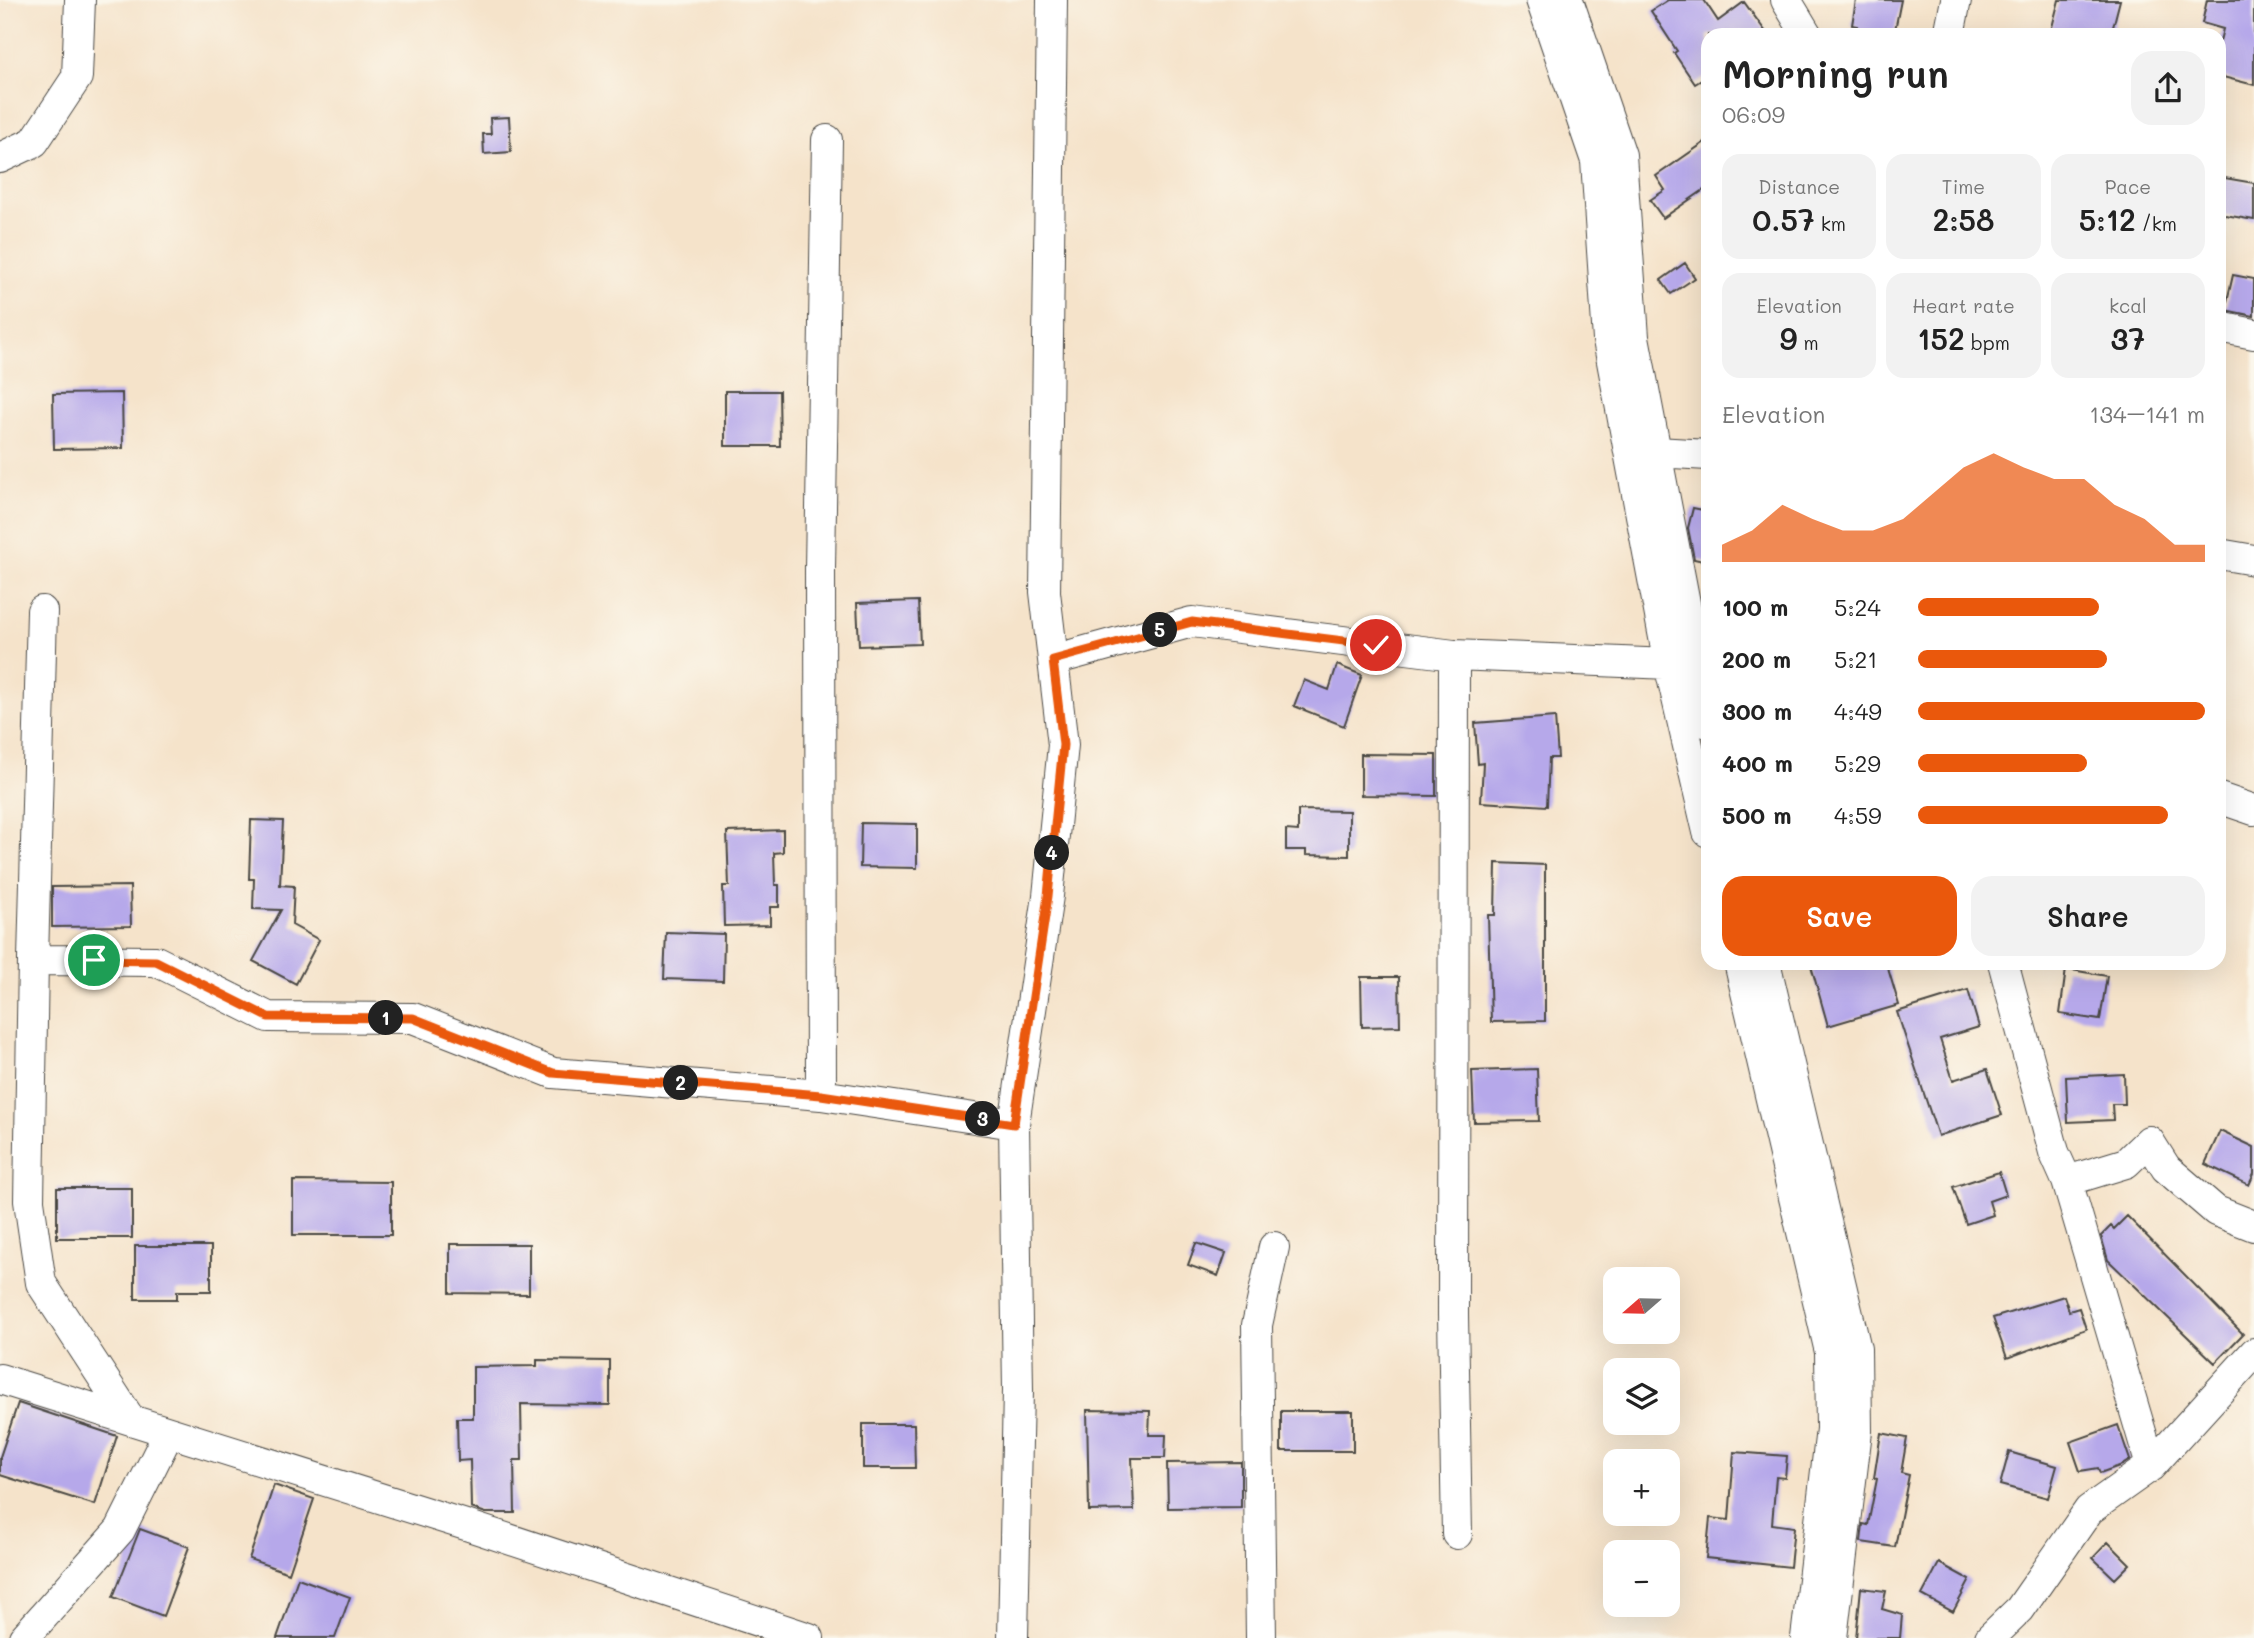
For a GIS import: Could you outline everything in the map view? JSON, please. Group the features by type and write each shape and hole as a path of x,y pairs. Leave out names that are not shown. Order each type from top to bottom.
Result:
{"street":[{"path":"0,158 34,142 77,77 80,0"},
{"path":"1013,1638 1018,1390 1014,1124 1048,896 1063,745 1045,592 1052,0"},
{"path":"1541,0 1596,160 1608,340 1668,664 1701,803"},
{"path":"1568,0 1621,155 1634,337 1701,687"},
{"path":"1786,0 1803,28"},
{"path":"1950,28 1956,0"},
{"path":"821,1095 820,569 827,140"},
{"path":"2226,328 2254,334"},
{"path":"1656,452 1701,455"},
{"path":"2226,555 2254,560"},
{"path":"43,611 29,1201 41,1283 130,1419"},
{"path":"1053,660 1192,622 1454,655 1668,664"},
{"path":"1454,655 1453,1315 1457,1534"},
{"path":"2226,800 2254,810"},
{"path":"33,960 156,961 268,1017 413,1018 553,1073 821,1095 1014,1124"},
{"path":"1741,970 1830,1352 1831,1429 1807,1638"},
{"path":"1767,970 1856,1349 1857,1431 1832,1638"},
{"path":"2005,970 2054,1152 2067,1181 2151,1466"},
{"path":"2067,1181 2126,1163 2149,1141 2166,1168 2216,1211 2254,1226"},
{"path":"1261,1638 1257,1325 1275,1247"},
{"path":"1990,1638 2020,1609 2089,1510 2151,1466 2254,1353"},
{"path":"0,1379 482,1530 808,1638"},
{"path":"24,1638 120,1530 169,1432"}],"building":[{"path":"1668,0 1704,0 1718,21 1744,2 1763,28 1701,28 1701,80 1695,84 1651,11"},
{"path":"1856,0 1901,0 1895,28 1857,28 1852,25"},
{"path":"2059,0 2120,0 2113,28 2052,28"},
{"path":"2207,0 2254,0 2254,85 2226,78 2226,28 2202,23"},
{"path":"509,117 511,152 484,154 483,134 491,134 490,118"},
{"path":"1701,145 1701,192 1663,218 1650,200 1665,190 1656,176"},
{"path":"2226,178 2254,183 2254,220 2226,215"},
{"path":"1685,263 1695,278 1671,294 1661,280"},
{"path":"2233,275 2254,279 2254,316 2226,310"},
{"path":"725,391 779,391 780,446 725,446"},
{"path":"122,393 123,448 54,449 53,394"},
{"path":"1693,508 1701,510 1701,560 1694,559 1688,528"},
{"path":"918,601 920,644 859,646 857,603"},
{"path":"1337,665 1362,675 1344,726 1294,706 1304,680 1329,690"},
{"path":"1555,717 1558,758 1549,758 1547,806 1481,802 1483,763 1478,764 1475,723"},
{"path":"1361,754 1436,755 1436,796 1361,795"},
{"path":"1298,810 1349,811 1349,856 1306,855 1306,850 1286,850 1286,830 1298,831"},
{"path":"251,820 283,821 280,885 294,886 292,925 319,940 296,984 253,961 281,910 253,909 254,879 249,879"},
{"path":"861,823 917,824 917,868 860,867"},
{"path":"783,830 783,852 774,853 779,907 770,907 770,925 724,926 723,886 729,886 727,832"},
{"path":"1496,863 1545,865 1545,1021 1491,1022 1488,915 1495,915"},
{"path":"130,886 131,926 52,927 52,887"},
{"path":"666,932 724,934 723,981 664,979"},
{"path":"1812,970 1888,970 1899,1005 1828,1026"},
{"path":"2066,970 2107,976 2100,1020 2060,1014"},
{"path":"1361,977 1399,977 1400,1026 1362,1027"},
{"path":"1968,990 1979,1027 1940,1039 1953,1080 1987,1069 2002,1115 1938,1136 1897,1012"},
{"path":"1537,1069 1539,1121 1474,1122 1472,1071"},
{"path":"2124,1074 2125,1104 2112,1104 2113,1120 2068,1122 2066,1077"},
{"path":"2220,1131 2254,1147 2254,1174 2249,1185 2205,1164"},
{"path":"1999,1172 2006,1195 1989,1201 1993,1215 1966,1224 1953,1187"},
{"path":"293,1181 391,1182 391,1235 293,1235"},
{"path":"57,1188 132,1188 132,1238 57,1238"},
{"path":"2127,1216 2243,1334 2215,1363 2108,1260 2101,1236 2111,1226 2114,1229"},
{"path":"1196,1243 1226,1253 1218,1276 1188,1265"},
{"path":"450,1244 529,1244 529,1294 450,1293"},
{"path":"135,1246 211,1246 211,1291 177,1291 177,1299 135,1299"},
{"path":"2064,1296 2069,1311 2079,1308 2086,1329 2007,1358 1993,1318"},
{"path":"537,1360 610,1361 610,1405 521,1404 522,1460 514,1460 515,1513 486,1513 471,1508 470,1460 458,1461 457,1418 473,1418 473,1367 537,1366"},
{"path":"18,1403 117,1436 95,1505 0,1475 0,1457"},
{"path":"1087,1410 1150,1411 1149,1435 1166,1435 1165,1458 1132,1458 1134,1510 1089,1511"},
{"path":"1281,1411 1353,1411 1353,1451 1281,1451"},
{"path":"863,1424 914,1424 915,1468 863,1468"},
{"path":"2118,1425 2130,1460 2100,1473 2098,1468 2080,1471 2070,1442"},
{"path":"1881,1433 1907,1438 1901,1473 1909,1475 1895,1547 1861,1542 1863,1524 1868,1525 1877,1479 1874,1478"},
{"path":"1734,1452 1787,1456 1785,1478 1776,1477 1772,1524 1794,1527 1790,1567 1706,1558 1710,1518 1729,1520"},
{"path":"2009,1452 2057,1466 2048,1498 2000,1485"},
{"path":"1241,1462 1241,1507 1168,1508 1167,1463"},
{"path":"274,1485 314,1499 289,1573 249,1559"},
{"path":"140,1529 189,1547 163,1616 113,1597"},
{"path":"2108,1542 2130,1564 2115,1579 2093,1558"},
{"path":"1939,1563 1970,1580 1953,1612 1922,1595"},
{"path":"298,1578 350,1597 335,1638 277,1638"},
{"path":"1861,1588 1886,1591 1882,1609 1902,1615 1900,1638 1856,1638"}],"route":[{"path":"94,960 156,961 268,1017 413,1018 553,1073 821,1095 1014,1124 1048,896 1063,745 1053,660 1192,622 1376,645"}]}
